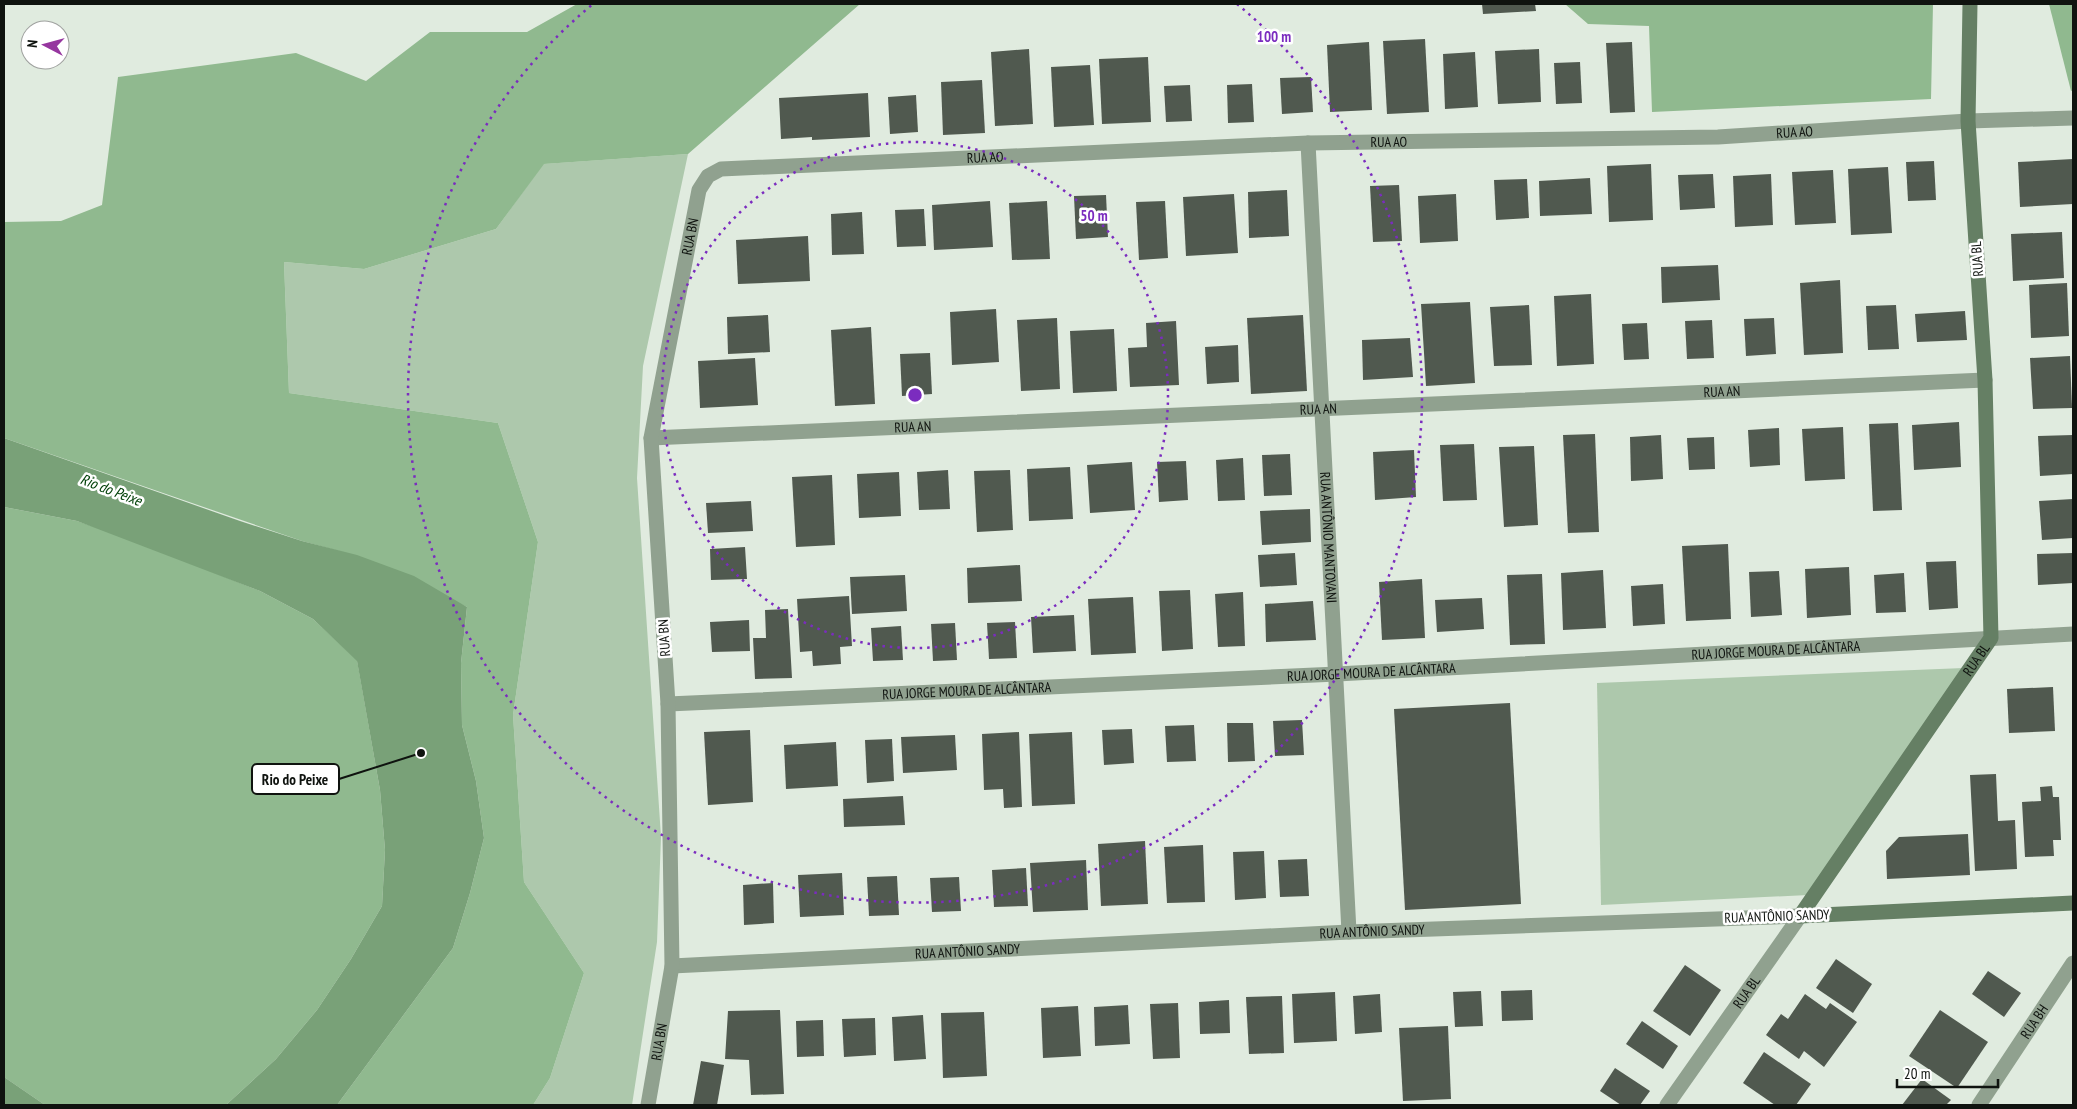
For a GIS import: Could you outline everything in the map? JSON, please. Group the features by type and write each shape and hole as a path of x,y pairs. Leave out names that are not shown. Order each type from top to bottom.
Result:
{"street":[{"name":"RUA BL","path":"1667,1105 1800,916 1991,638 1985,380 1968,122 1970,4"},
{"name":"RUA AO","path":"708,176 721,169 1308,143 1718,137 1968,122 2073,118"},
{"name":"RUA ANTÔNIO MANTOVANI","path":"1308,143 1349,932"},
{"name":"RUA BN","path":"648,1105 672,966 668,704 651,438 699,190 708,176"},
{"name":"RUA AN","path":"651,438 1985,380"},
{"name":"RUA JORGE MOURA DE ALCÂNTARA","path":"668,704 1337,674 2073,634"},
{"name":"RUA ANTÔNIO SANDY","path":"672,966 1349,932 1800,916 2073,903"},
{"name":"RUA BH","path":"1979,1105 2073,963"}],"shaded area":[{"path":"577,4 860,4 688,154 544,164 496,229 364,269 284,262 289,393 498,423 538,542 513,715 524,882 584,973 550,1078 533,1105 337,1105 453,948 470,893 484,838 476,781 462,725 461,663 467,607 357,556 302,541 4,438 4,222 61,221 102,205 118,77 296,53 366,81 430,32 527,32"},
{"path":"1565,4 1933,4 1931,99 1652,112 1649,26 1588,24"},
{"path":"2049,4 2073,4 2073,90 2071,91"},
{"path":"688,154 643,366 637,478 661,837 657,942 632,1105 533,1105 550,1078 584,973 524,882 513,715 538,542 498,423 289,393 284,262 364,269 496,229 543,164"},
{"path":"4,507 77,521 133,540 260,591 313,619 357,660 380,790 385,850 382,906 351,959 317,1010 276,1059 226,1105 45,1105 4,1077"},
{"path":"1964,668 1808,895 1601,905 1597,683"}],"water":[{"name":"Rio do Peixe","path":"4,438 240,521 302,541 357,555 414,576 467,607 461,663 462,725 476,781 484,838 470,893 453,948 337,1105 226,1105 276,1059 317,1010 351,959 382,906 385,850 380,790 357,661 313,619 260,591 77,521 4,507"},
{"path":"4,1077 7,1079 45,1105 4,1105"}],"building":[{"path":"1482,4 1535,4 1536,11 1483,14"},
{"path":"1425,39 1429,112 1387,114 1383,41"},
{"path":"1369,42 1372,110 1330,112 1327,45"},
{"path":"1632,42 1635,112 1610,113 1606,43"},
{"path":"1029,49 1033,124 995,126 991,52"},
{"path":"1539,49 1541,102 1498,104 1495,51"},
{"path":"1475,52 1478,107 1445,109 1443,54"},
{"path":"1148,57 1151,122 1102,124 1099,59"},
{"path":"1580,62 1582,103 1556,104 1554,63"},
{"path":"1090,65 1094,125 1054,127 1051,67"},
{"path":"1311,77 1313,112 1282,114 1280,78"},
{"path":"982,80 985,133 943,135 941,82"},
{"path":"1252,84 1254,122 1228,123 1227,85"},
{"path":"1190,85 1192,121 1166,122 1164,86"},
{"path":"868,93 870,137 812,140 812,137 781,139 779,98"},
{"path":"916,95 918,132 890,134 888,97"},
{"path":"2073,159 2073,204 2020,207 2018,162"},
{"path":"1934,161 1936,200 1908,201 1906,162"},
{"path":"1651,164 1653,220 1609,222 1607,166"},
{"path":"1888,167 1892,233 1851,235 1848,169"},
{"path":"1833,170 1836,223 1795,225 1792,172"},
{"path":"1713,174 1715,208 1680,210 1678,175"},
{"path":"1771,174 1773,225 1735,227 1733,176"},
{"path":"1590,178 1592,214 1540,216 1539,181"},
{"path":"1527,179 1529,218 1496,220 1494,180"},
{"path":"1399,185 1402,241 1373,242 1370,186"},
{"path":"1287,190 1289,236 1249,238 1248,192"},
{"path":"1234,194 1238,253 1186,256 1183,197"},
{"path":"1456,194 1458,241 1420,243 1418,196"},
{"path":"1106,195 1108,237 1076,239 1074,196"},
{"path":"990,201 993,247 934,250 932,205"},
{"path":"1047,201 1050,259 1012,260 1009,203"},
{"path":"1165,201 1168,258 1139,260 1136,202"},
{"path":"924,209 926,246 897,247 895,210"},
{"path":"862,212 864,254 832,255 831,214"},
{"path":"2062,232 2064,278 2013,281 2011,234"},
{"path":"808,236 810,281 738,284 736,240"},
{"path":"1718,265 1720,300 1662,303 1661,267"},
{"path":"1840,280 1843,353 1804,355 1800,283"},
{"path":"2067,283 2069,336 2031,338 2029,285"},
{"path":"1591,294 1594,364 1557,366 1554,296"},
{"path":"1470,302 1475,383 1426,386 1421,304"},
{"path":"1529,305 1532,365 1494,366 1490,307"},
{"path":"1896,305 1899,349 1868,350 1866,306"},
{"path":"996,309 999,362 952,365 950,312"},
{"path":"1965,311 1967,340 1917,342 1915,314"},
{"path":"768,315 770,352 728,354 727,317"},
{"path":"1303,315 1307,391 1251,394 1247,318"},
{"path":"1057,318 1060,389 1021,391 1017,320"},
{"path":"1774,318 1776,354 1746,356 1744,319"},
{"path":"1712,320 1714,358 1687,359 1685,321"},
{"path":"1176,321 1179,385 1130,387 1128,348 1147,347 1146,323"},
{"path":"1647,323 1649,359 1624,360 1622,324"},
{"path":"871,327 875,404 835,406 831,330"},
{"path":"1114,329 1117,391 1073,393 1070,331"},
{"path":"1410,338 1413,377 1363,380 1362,340"},
{"path":"1238,345 1239,382 1207,384 1205,347"},
{"path":"930,353 932,394 902,396 900,354"},
{"path":"2070,356 2072,408 2033,409 2030,358"},
{"path":"755,358 758,405 700,408 698,361"},
{"path":"1959,422 1961,467 1914,470 1912,425"},
{"path":"1898,423 1902,510 1873,511 1869,424"},
{"path":"1843,427 1845,479 1805,481 1802,429"},
{"path":"1779,428 1780,465 1750,467 1748,430"},
{"path":"1595,434 1599,532 1568,533 1563,435"},
{"path":"1661,435 1663,479 1631,481 1630,437"},
{"path":"2073,435 2073,474 2040,476 2038,436"},
{"path":"1714,437 1715,469 1689,470 1687,438"},
{"path":"1474,444 1477,500 1443,501 1440,445"},
{"path":"1534,446 1538,525 1504,527 1499,447"},
{"path":"1414,450 1416,497 1375,500 1373,452"},
{"path":"1290,454 1292,495 1264,496 1262,455"},
{"path":"1243,458 1245,500 1218,501 1216,460"},
{"path":"1186,461 1188,500 1159,502 1157,462"},
{"path":"1132,462 1135,510 1090,513 1087,465"},
{"path":"1070,467 1073,519 1029,521 1027,469"},
{"path":"948,470 950,509 919,510 917,472"},
{"path":"1010,470 1013,530 977,532 974,471"},
{"path":"899,472 901,516 859,518 857,474"},
{"path":"832,475 835,545 796,547 792,477"},
{"path":"2073,499 2073,538 2042,540 2039,501"},
{"path":"751,501 753,531 708,533 706,503"},
{"path":"1310,509 1311,542 1262,545 1260,511"},
{"path":"1728,544 1731,619 1686,621 1682,546"},
{"path":"745,547 747,579 711,580 710,549"},
{"path":"1295,553 1297,585 1260,587 1258,555"},
{"path":"2073,553 2073,583 2038,585 2037,554"},
{"path":"1956,561 1958,608 1929,610 1926,562"},
{"path":"1020,565 1022,601 968,603 967,568"},
{"path":"1849,567 1851,615 1807,618 1805,569"},
{"path":"1603,570 1606,628 1563,630 1561,573"},
{"path":"1779,571 1782,615 1751,617 1749,572"},
{"path":"1904,573 1906,612 1876,613 1874,575"},
{"path":"1542,574 1545,644 1510,645 1507,575"},
{"path":"905,575 907,611 852,614 850,577"},
{"path":"1422,579 1425,638 1382,640 1379,582"},
{"path":"1663,584 1665,624 1633,626 1631,586"},
{"path":"1190,590 1193,649 1162,651 1159,591"},
{"path":"1243,592 1245,646 1218,647 1215,594"},
{"path":"849,596 852,646 840,647 841,664 813,666 812,651 800,652 797,599"},
{"path":"1133,597 1136,653 1091,655 1088,599"},
{"path":"1482,598 1484,629 1437,632 1435,600"},
{"path":"1313,601 1316,640 1266,642 1265,604"},
{"path":"788,609 792,678 755,679 753,638 766,638 765,610"},
{"path":"1074,615 1076,651 1033,653 1031,617"},
{"path":"749,620 750,651 712,652 710,622"},
{"path":"1015,622 1017,658 989,659 987,623"},
{"path":"955,623 957,660 933,661 931,624"},
{"path":"901,626 903,660 873,661 871,628"},
{"path":"2053,687 2055,731 2009,733 2007,689"},
{"path":"1510,703 1521,904 1405,910 1394,709"},
{"path":"1302,720 1304,755 1275,756 1273,721"},
{"path":"1227,723 1253,723 1255,761 1228,762"},
{"path":"1194,725 1196,761 1167,762 1165,726"},
{"path":"1132,729 1134,763 1104,765 1102,730"},
{"path":"750,730 753,802 708,805 704,732"},
{"path":"1019,732 1022,807 1004,808 1003,789 984,790 982,734"},
{"path":"1072,732 1075,804 1032,806 1029,734"},
{"path":"955,735 957,770 903,773 901,737"},
{"path":"892,739 894,781 867,783 865,740"},
{"path":"836,742 838,786 786,789 784,745"},
{"path":"1996,774 1998,821 2015,820 2017,869 1975,871 1970,775"},
{"path":"2052,786 2053,797 2059,797 2061,840 2053,840 2054,856 2025,857 2022,802 2041,801 2040,787"},
{"path":"903,796 905,825 844,827 843,799"},
{"path":"1968,834 1970,875 1887,879 1886,851 1899,837"},
{"path":"1145,841 1148,904 1101,906 1098,844"},
{"path":"1203,845 1205,902 1167,903 1164,847"},
{"path":"1264,851 1266,898 1235,900 1233,852"},
{"path":"1307,859 1309,896 1280,897 1278,860"},
{"path":"1086,860 1088,910 1033,912 1030,863"},
{"path":"1026,868 1028,906 994,907 992,870"},
{"path":"842,873 844,915 800,917 798,875"},
{"path":"897,876 899,915 869,916 867,877"},
{"path":"959,877 961,911 932,912 930,878"},
{"path":"773,883 774,923 744,925 743,885"},
{"path":"1836,959 1872,984 1853,1013 1816,988"},
{"path":"1685,965 1721,990 1690,1036 1653,1011"},
{"path":"1988,971 2021,993 2004,1017 1972,994"},
{"path":"1532,990 1533,1020 1502,1021 1501,991"},
{"path":"1481,991 1483,1026 1455,1027 1453,992"},
{"path":"1335,992 1337,1041 1294,1043 1292,994"},
{"path":"1380,994 1382,1032 1355,1034 1353,996"},
{"path":"1805,994 1826,1009 1830,1003 1857,1022 1824,1067 1804,1051 1799,1059 1766,1035 1781,1014 1788,1019"},
{"path":"1282,996 1284,1053 1249,1054 1246,997"},
{"path":"1229,1000 1230,1033 1200,1034 1199,1002"},
{"path":"1178,1003 1180,1058 1153,1059 1150,1004"},
{"path":"1128,1005 1130,1044 1095,1046 1094,1007"},
{"path":"1078,1006 1081,1056 1043,1058 1041,1008"},
{"path":"780,1010 784,1094 751,1095 749,1060 725,1059 728,1011"},
{"path":"1940,1010 1988,1042 1957,1088 1909,1056"},
{"path":"984,1012 987,1076 943,1078 941,1013"},
{"path":"923,1015 926,1059 894,1061 892,1017"},
{"path":"875,1018 876,1055 844,1057 842,1019"},
{"path":"823,1020 824,1056 797,1057 796,1021"},
{"path":"1642,1021 1678,1046 1663,1069 1626,1044"},
{"path":"1448,1026 1451,1099 1403,1101 1399,1028"},
{"path":"1764,1052 1811,1084 1796,1105 1775,1105 1743,1083"},
{"path":"701,1061 724,1065 717,1105 693,1105"},
{"path":"1615,1068 1650,1091 1640,1105 1621,1105 1600,1091"},
{"path":"1922,1079 1951,1100 1946,1105 1902,1105"}],"place":[{"name":"Rio do Peixe","path":"421,753"}]}
